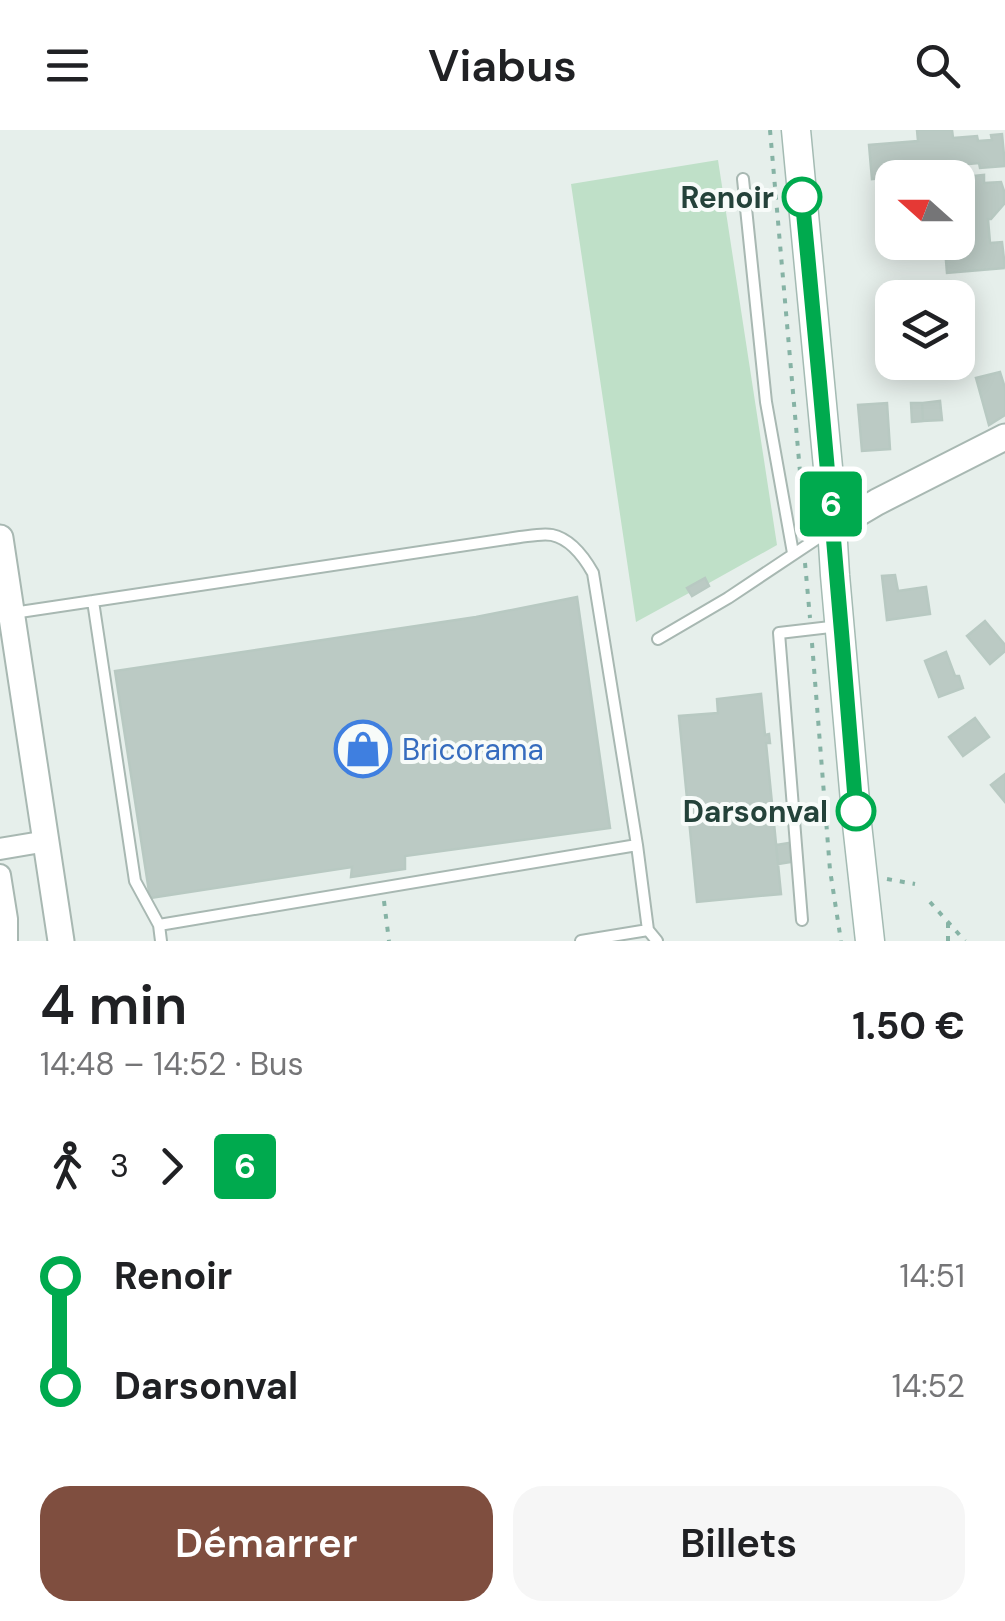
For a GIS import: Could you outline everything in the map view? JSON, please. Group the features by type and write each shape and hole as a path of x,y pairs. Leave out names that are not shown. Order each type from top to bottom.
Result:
{"main road":[{"path":"796,130 870,941"}],"street":[{"path":"833,528 1005,437"},
{"path":"0,538 62,940"},
{"path":"0,849 48,841"},
{"path":"0,875 7,941"}],"lane":[{"path":"743,179 766,402 794,553"},
{"path":"658,640 833,528"},
{"path":"11,613 552,534 584,556 593,573 638,845 648,930 656,941"},
{"path":"93,601 135,882 159,925 161,941"},
{"path":"802,920 778,633 840,626"},
{"path":"159,925 638,845"},
{"path":"580,941 648,930"}],"path":[{"path":"882,878 915,884"},
{"path":"382,888 390,941"},
{"path":"930,902 964,941"},
{"path":"948,922 948,941"}],"green space":[{"path":"718,160 777,545 692,596 689,593 636,622 571,184"}],"building":[{"path":"917,130 952,130 953,138 977,136 978,141 1002,134 1005,166 980,168 975,160 875,160 872,179 869,145 918,141"},
{"path":"984,175 984,183 1001,182 1004,191 1004,204 988,219 990,243 1002,242 1005,268 947,273 946,260 975,260 975,176"},
{"path":"1000,372 1005,388 1005,415 989,425 976,378"},
{"path":"940,401 942,420 923,421 922,403"},
{"path":"887,403 890,449 862,451 858,405"},
{"path":"911,403 922,403 923,421 912,422"},
{"path":"895,575 898,591 926,587 930,614 887,620 882,576"},
{"path":"705,578 709,586 692,596 687,588"},
{"name":"Bricorama","path":"577,597 610,828 405,856 405,869 351,877 352,867 150,898 115,671 476,617"},
{"path":"985,621 1005,645 1005,651 990,664 967,636"},
{"path":"946,652 963,688 939,697 925,661"},
{"path":"761,694 765,735 769,734 770,743 766,743 781,894 697,902 679,716 718,713 717,699"},
{"path":"975,718 989,737 963,756 949,737"},
{"path":"1005,774 1005,802 991,785"},
{"path":"789,843 791,862 778,864 776,845"}],"bus line":[{"name":"6","path":"802,197 830,478 856,811"}],"place":[{"name":"Renoir","path":"802,197"},
{"name":"Bricorama","path":"363,749"},
{"name":"Darsonval","path":"856,811"}]}
